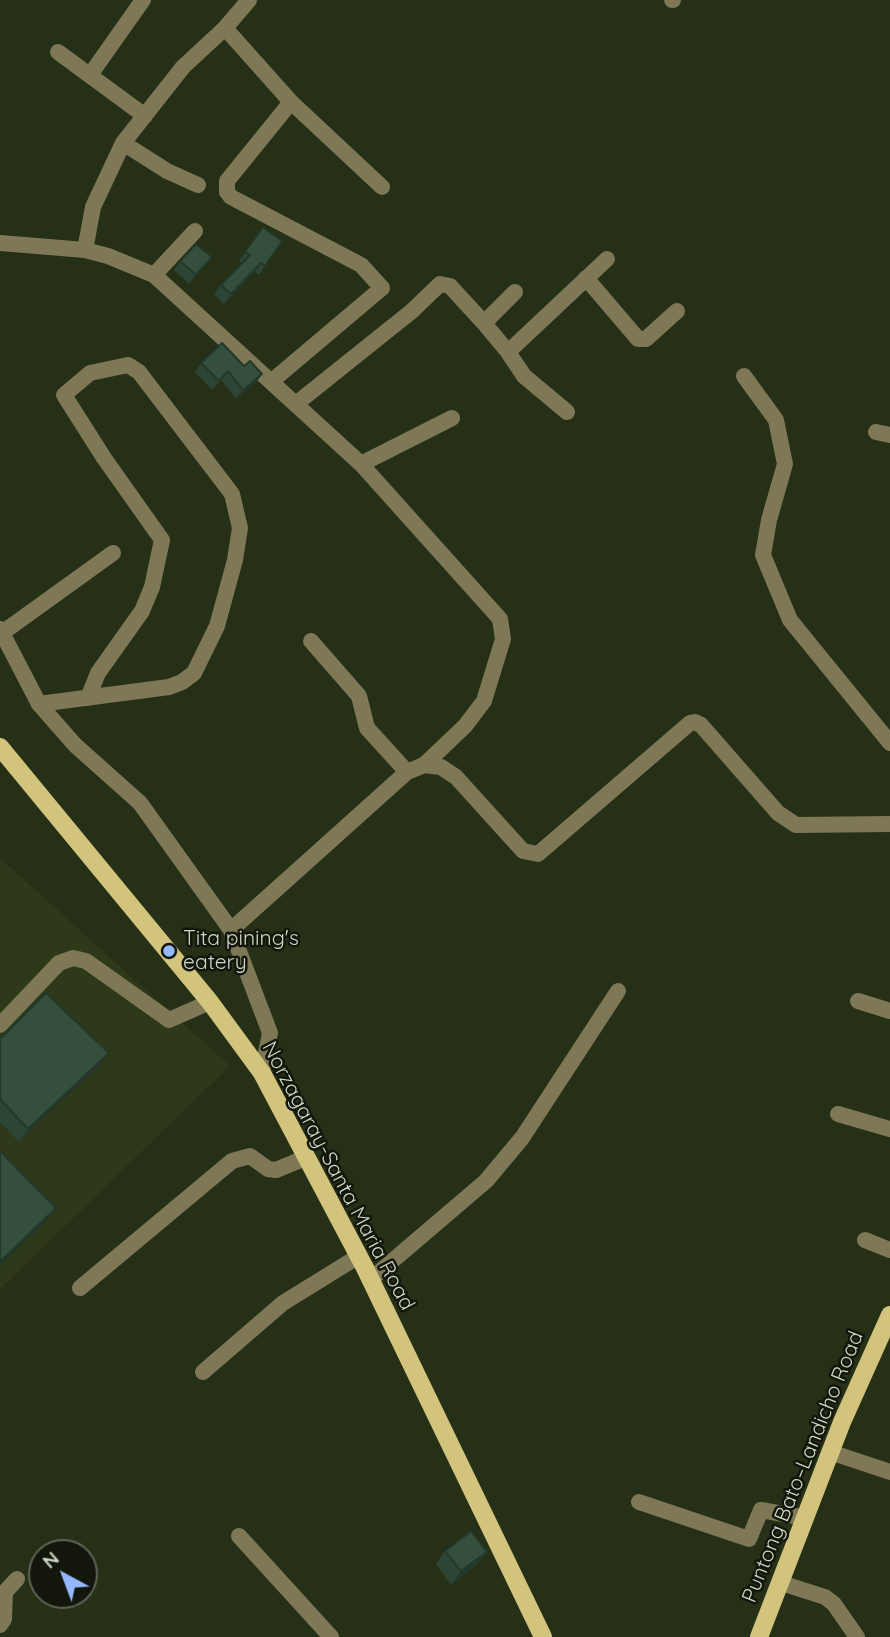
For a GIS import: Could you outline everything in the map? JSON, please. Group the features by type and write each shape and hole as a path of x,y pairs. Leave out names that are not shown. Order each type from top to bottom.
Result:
{"main road":[{"name":"Norzagaray-Santa Maria Road","path":"0,747 211,1002 262,1073 359,1256 543,1637"},
{"name":"Puntong Bato–Landicho Road","path":"759,1637 830,1452 890,1315"}],"street":[{"path":"90,75 143,0"},
{"path":"85,250 93,207 123,144 183,67 225,28 249,0"},
{"path":"225,28 291,102 382,187"},
{"path":"58,52 145,116"},
{"path":"272,381 382,288 361,265 231,197 227,192 228,181 291,102"},
{"path":"123,144 167,171 198,185"},
{"path":"154,275 195,231"},
{"path":"0,243 85,250 108,256 154,275 298,403 361,464 499,619 503,630 503,639 484,701 466,726 424,765 407,772 231,930"},
{"path":"508,352 607,259"},
{"path":"586,278 638,339 646,339 677,311"},
{"path":"298,403 412,311 440,284 450,286 508,352 524,376 567,412"},
{"path":"484,323 515,292"},
{"path":"38,704 88,698 169,687 194,673 217,626 235,560 240,528 232,494 139,372 128,365 90,373 65,395 104,458 162,540 152,587 142,611 98,673 88,698"},
{"path":"744,376 776,420 785,464 769,520 763,555 790,620 890,743"},
{"path":"361,464 452,418"},
{"path":"113,553 1,631 38,704 75,745 140,803 231,930 270,1032 262,1073"},
{"path":"311,641 359,696 367,728 407,772"},
{"path":"424,765 441,767 456,777 523,851 538,854 690,723 695,722 701,724 778,813 796,825 890,824"},
{"path":"0,1025 59,962 73,958 86,961 169,1020 211,1002"},
{"path":"370,1280 485,1181 513,1149 618,991"},
{"path":"858,1001 890,1011"},
{"path":"838,1114 890,1129"},
{"path":"80,1288 232,1161 250,1156 268,1169 276,1170 305,1158"},
{"path":"865,1240 890,1250"},
{"path":"203,1372 283,1303 359,1256"},
{"path":"830,1452 890,1472"},
{"path":"639,1502 749,1539 761,1510 806,1518"},
{"path":"239,1536 331,1637"},
{"path":"0,1625 4,1619 5,1592 17,1579"},
{"path":"781,1583 825,1597 834,1604 857,1637"}],"shaded area":[{"path":"0,858 230,1066 0,1289"}],"building":[{"path":"263,227 282,241 265,266 261,263 231,294 221,285 250,255 245,252"},
{"path":"196,244 212,257 196,275 180,261"},
{"path":"222,343 244,366 250,361 262,374 243,390 228,371 219,381 201,363"},
{"path":"46,993 109,1053 28,1129 0,1099 0,1039"},
{"path":"0,1151 56,1208 0,1262"},
{"path":"471,1531 487,1552 461,1571 445,1551"}],"place":[{"name":"Tita pining's eatery","path":"169,951"}]}
